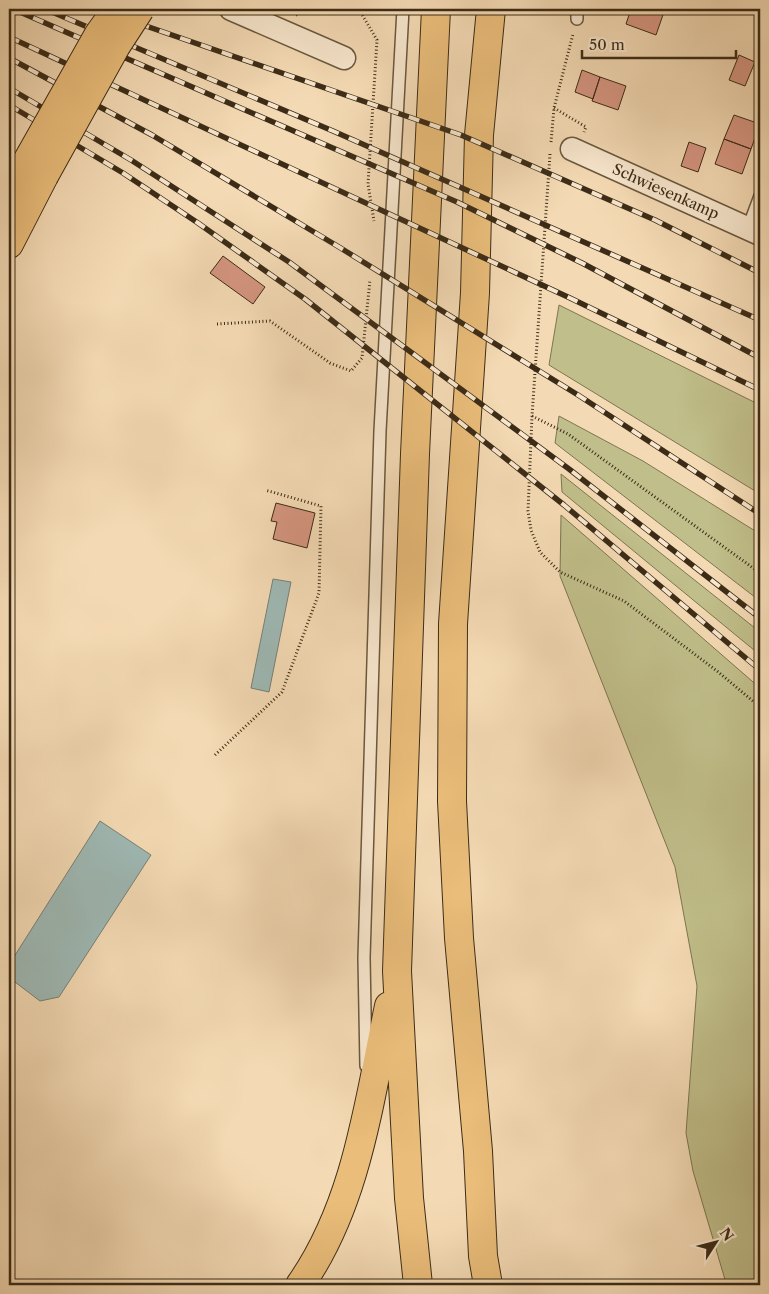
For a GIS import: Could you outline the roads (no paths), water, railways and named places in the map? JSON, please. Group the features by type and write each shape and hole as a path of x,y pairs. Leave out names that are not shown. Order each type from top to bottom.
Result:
{"highway":[{"path":"9,244 35,170 99,34 117,9"},
{"path":"9,202 35,170 140,9"},
{"path":"418,1285 409,1198 397,971 415,454 436,9"},
{"path":"488,1285 483,1256 477,1141 459,938 452,791 453,624 475,294 479,135 491,9"},
{"path":"300,1285 321,1251 345,1200 368,1108 397,971"}],"street":[{"path":"231,9 344,58"},
{"name":"Schwiesenkamp","path":"574,150 754,231"}],"lane":[{"path":"368,1108 364,958 380,431 403,9"},
{"path":"754,231 760,196"}],"water":[{"path":"273,579 291,582 269,692 251,688"},
{"path":"100,821 151,855 59,997 40,1001 11,979 12,960"}],"railway":[{"path":"13,9 457,202 582,263 760,358"},
{"path":"45,9 333,131 760,320"},
{"path":"97,9 461,135 655,220 760,273"},
{"path":"9,37 570,298 760,390"},
{"path":"9,58 152,135 339,247 578,395 760,514"},
{"path":"9,88 131,160 289,262 569,469 760,618"},
{"path":"9,105 123,173 198,223 305,299 564,505 760,670"}]}
